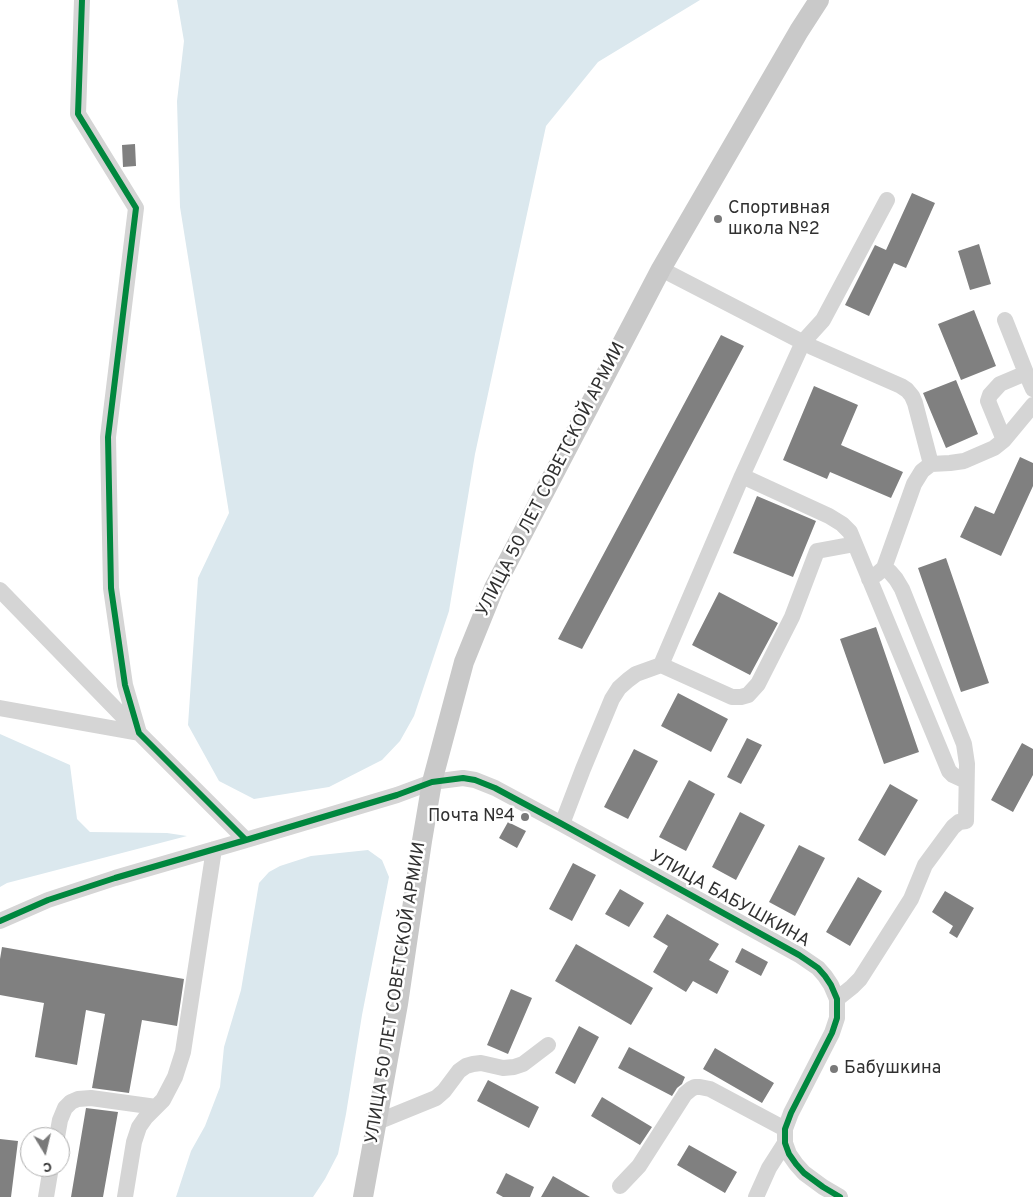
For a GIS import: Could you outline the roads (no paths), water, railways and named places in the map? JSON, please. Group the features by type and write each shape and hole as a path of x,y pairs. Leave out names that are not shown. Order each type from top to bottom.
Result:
{"main road":[{"name":"УЛИЦА 50 ЛЕТ СОВЕТСКОЙ АРМИИ","path":"363,1197 398,1004 432,782 464,662 494,588 661,270 819,0"}],"street":[{"path":"82,0 78,114 136,208 108,437 111,588 125,685 139,733"},
{"path":"661,665 742,476 803,342 823,320 887,200"},
{"path":"661,270 803,342 907,390 915,403 931,464"},
{"path":"1005,320 1033,389"},
{"path":"1004,440 988,401 990,395 1000,384 1026,373"},
{"path":"869,579 884,568 914,484 922,471 931,464 950,464 994,448 1004,440 1033,405"},
{"path":"742,476 829,516 842,524 850,532 949,771 952,775 966,781"},
{"path":"562,824 612,699 619,688 636,674 661,665 732,697 748,695 758,684 792,617 817,551 855,544"},
{"path":"756,1197 785,1136 791,1114 832,1033 837,1018 837,999 852,988 860,979 911,899 926,865 953,827 959,822 966,821 967,764 964,744 902,589 896,579 884,568"},
{"path":"0,590 246,840"},
{"path":"0,708 139,733"},
{"name":"УЛИЦА БАБУШКИНА","path":"0,921 48,900 90,886 398,795 432,782 463,778 475,780 496,788 799,955 818,968 825,976 832,985 837,999"},
{"path":"125,1197 134,1142 139,1127 163,1100 175,1077 182,1052 214,849"},
{"path":"377,1122 436,1098 444,1091 459,1071 466,1066 481,1064 503,1068 514,1067 524,1064 548,1045"},
{"path":"620,1186 639,1166 685,1094 695,1087 700,1087 710,1089 785,1136 789,1154 804,1173 840,1197"},
{"path":"59,1127 65,1108 71,1102 78,1099 91,1098 156,1107"},
{"path":"46,1197 50,1177"}],"place":[{"name":"Спортивная школа №2","path":"718,219"},
{"name":"Почта №4","path":"525,817"},
{"name":"Бабушкина","path":"834,1069"}]}
